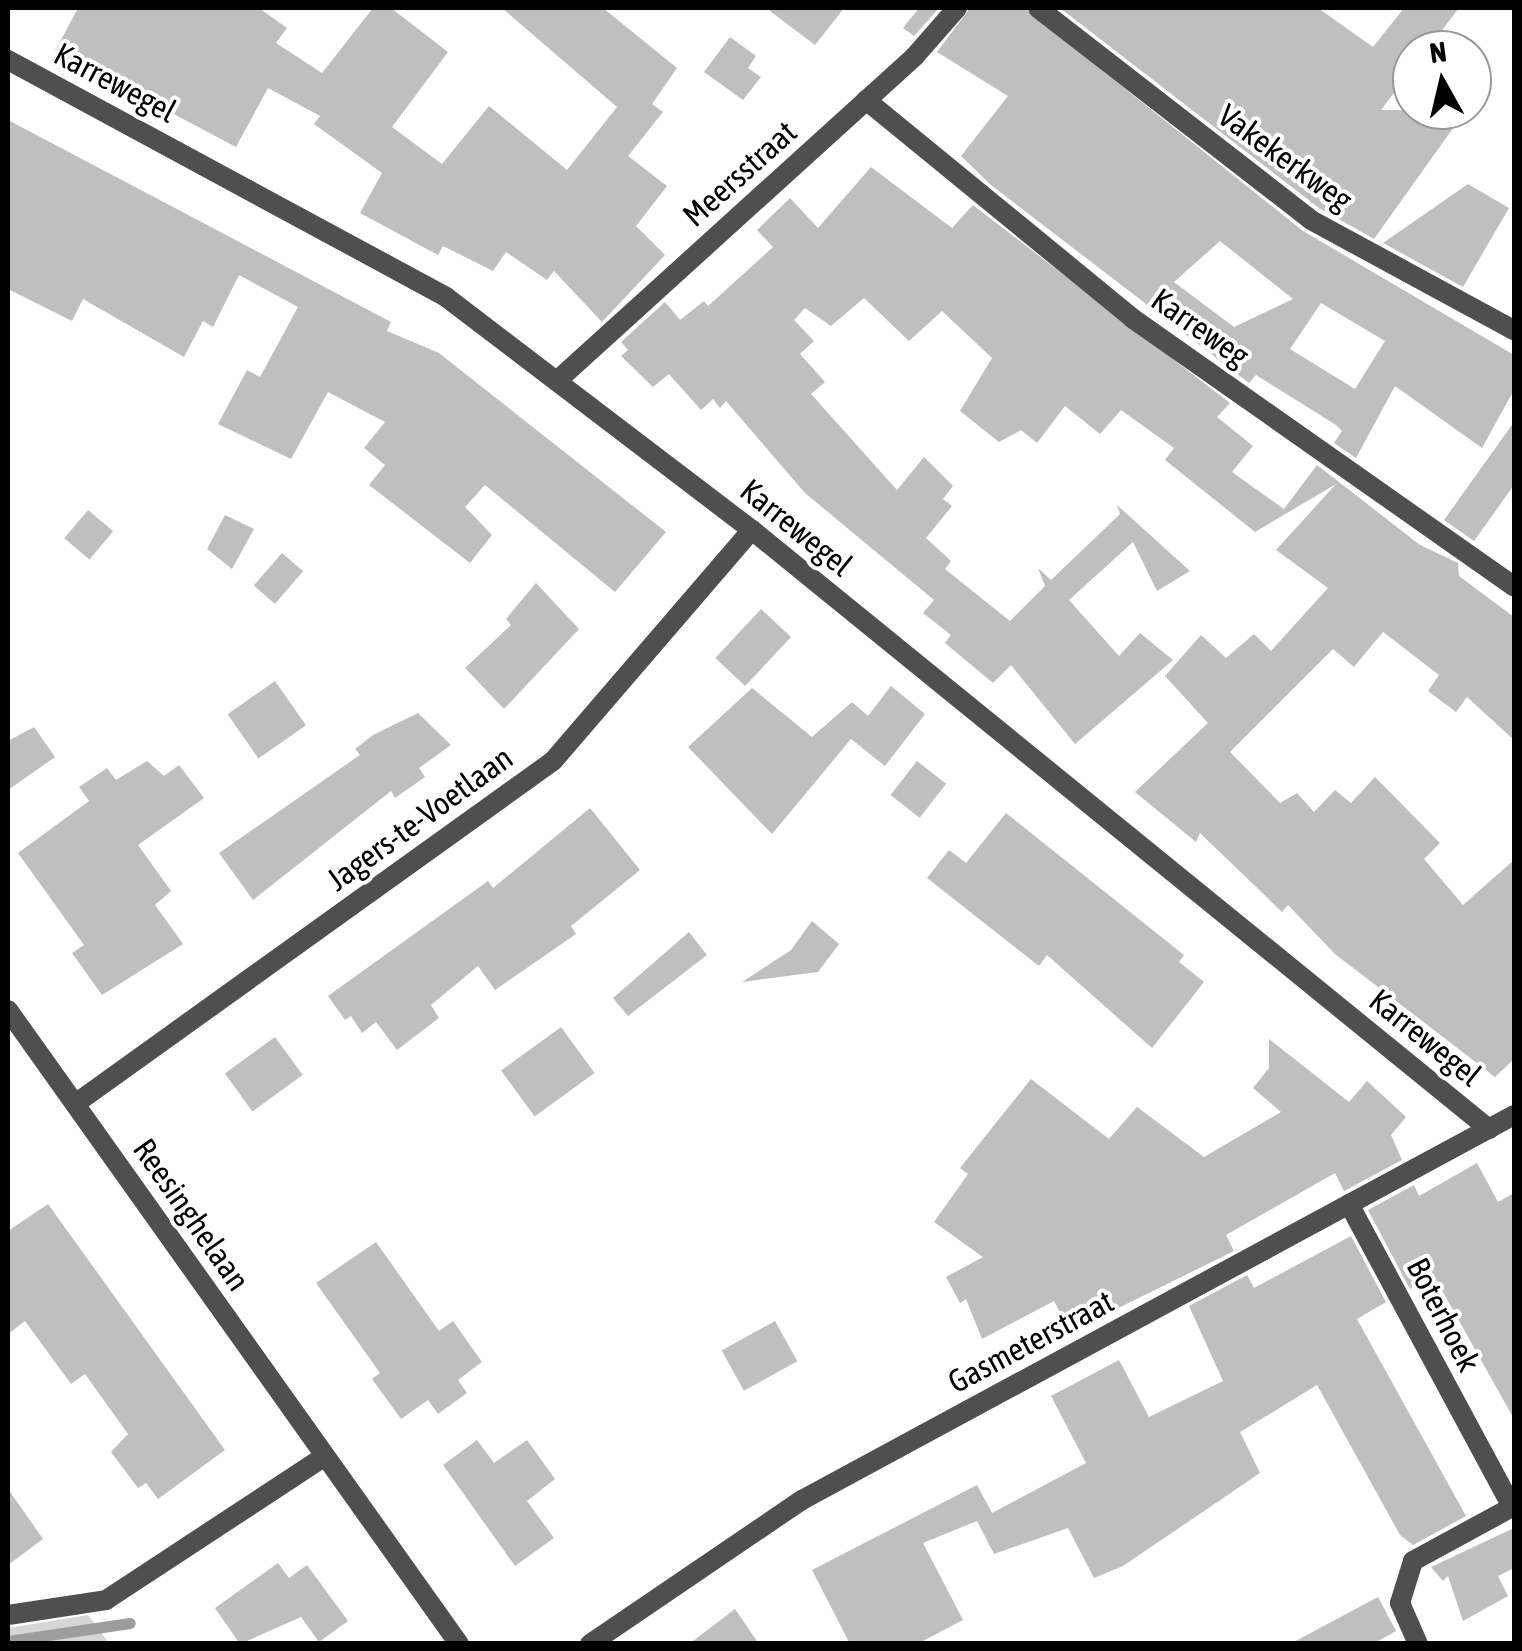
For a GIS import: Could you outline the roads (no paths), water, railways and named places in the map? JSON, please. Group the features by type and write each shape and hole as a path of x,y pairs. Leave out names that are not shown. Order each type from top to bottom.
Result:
{"street":[{"name":"Meersstraat","path":"559,380 866,100 957,8"},
{"name":"Vakekerkweg","path":"1038,8 1311,220 1514,330"},
{"name":"Karrewegel","path":"8,60 446,297 752,530 1489,1129"},
{"name":"Karreweg","path":"866,100 1132,318 1514,586"},
{"name":"Jagers-te-Voetlaan","path":"74,1104 553,760 752,530"},
{"name":"Reesinghelaan","path":"8,1010 459,1644"},
{"name":"Gasmeterstraat","path":"590,1644 802,1500 1514,1115"},
{"name":"Boterhoek","path":"1349,1204 1513,1506 1413,1561 1400,1604 1418,1644"},
{"path":"8,1615 106,1600 325,1456"}],"waterway":[{"path":"8,1641 130,1623"}]}
